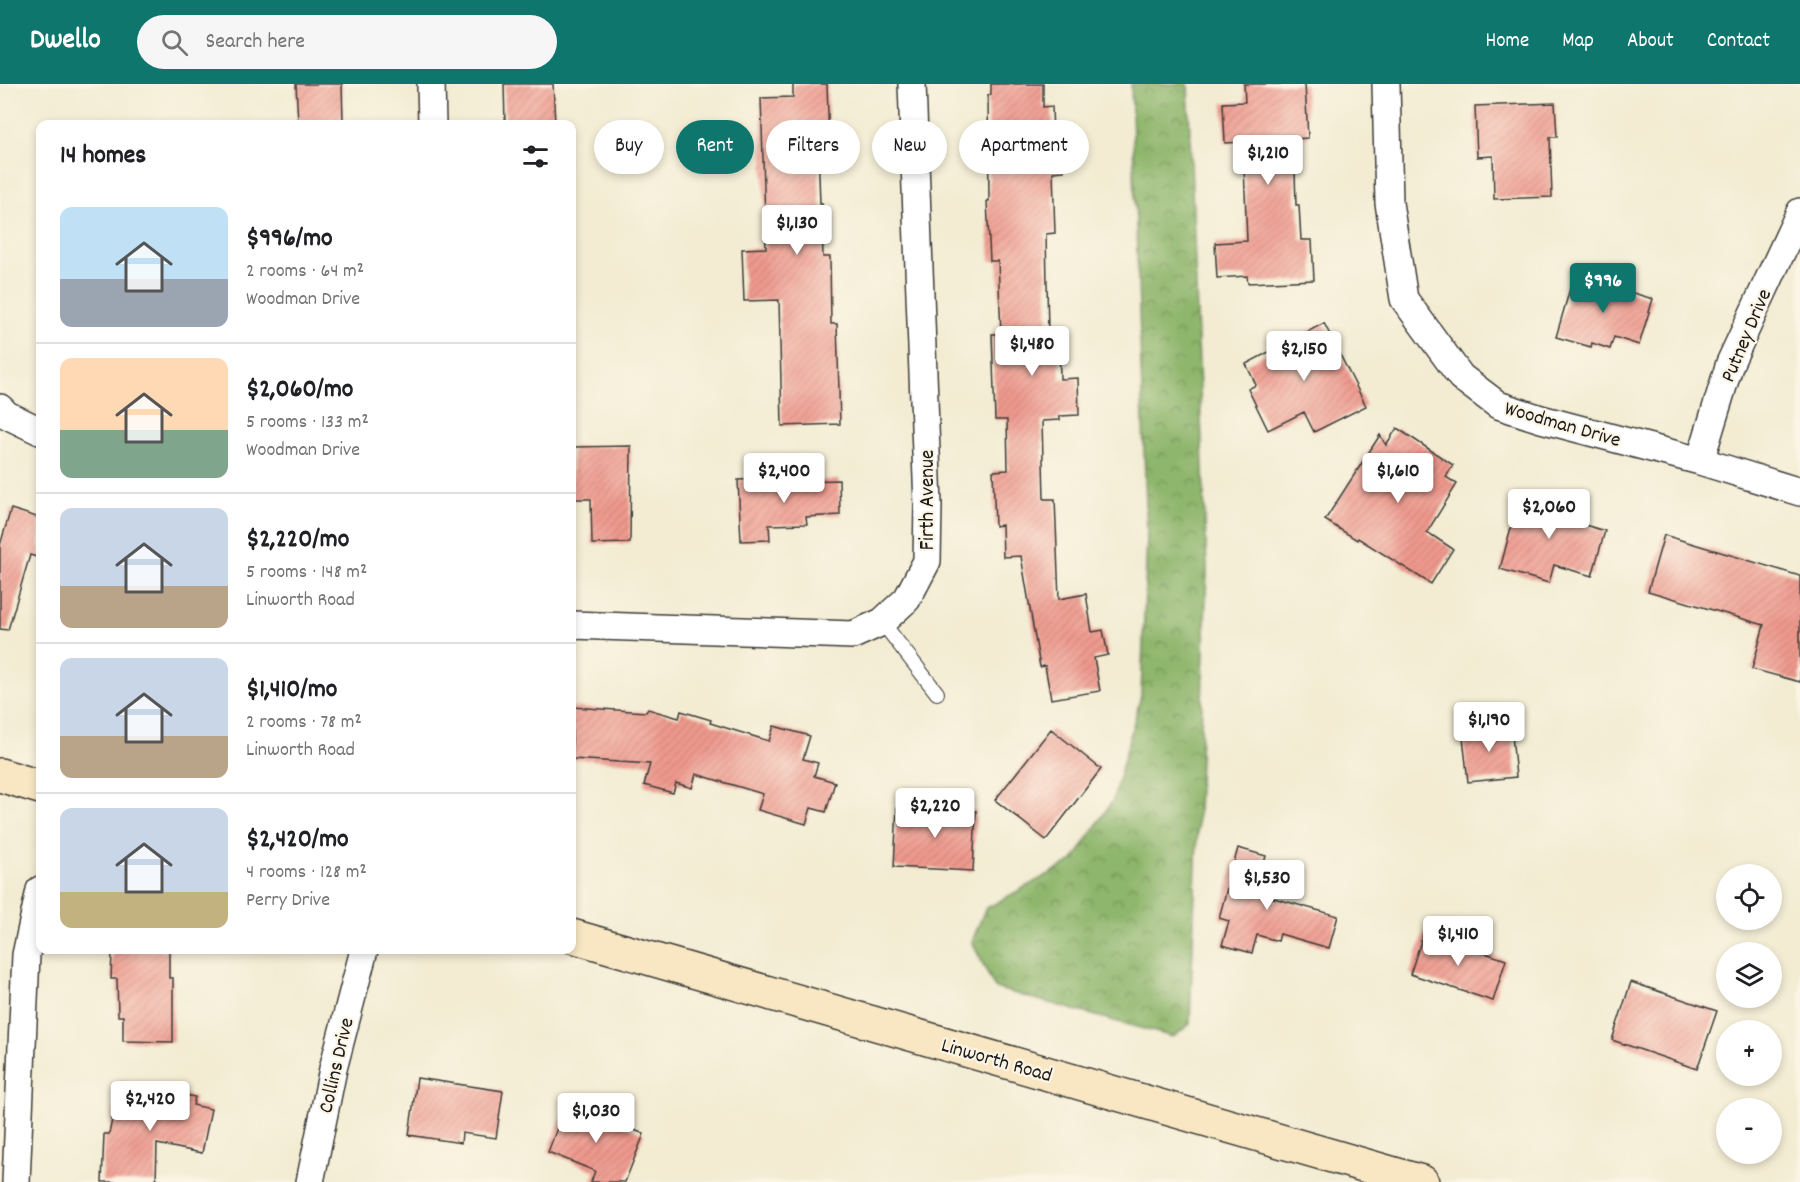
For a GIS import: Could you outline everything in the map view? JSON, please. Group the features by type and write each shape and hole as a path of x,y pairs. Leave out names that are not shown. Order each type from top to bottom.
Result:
{"main road":[{"path":"0,775 36,786"},
{"name":"Linworth Road","path":"576,937 1422,1182"}],"street":[{"path":"431,84 432,120"},
{"name":"Firth Avenue","path":"576,625 853,635 882,622 907,599 927,561 928,505 912,84"},
{"name":"Woodman Drive","path":"1386,84 1389,203 1404,299 1461,377 1498,405 1541,419 1700,461 1800,492"},
{"name":"Putney Drive","path":"1700,461 1730,363 1800,212"},
{"path":"0,408 7,415 36,429"},
{"path":"16,1182 26,955 36,909"},
{"name":"Collins Drive","path":"310,1182 333,1069 363,954"}],"lane":[{"path":"882,622 937,693"}],"green space":[{"path":"1131,84 1188,84 1207,570 1190,1024 1173,1037 995,988 972,942 985,909 1073,861 1113,800 1141,696 1147,535"}],"building":[{"path":"296,84 342,84 343,120 298,120"},
{"path":"504,84 553,84 555,120 505,120"},
{"path":"793,84 827,84 828,120 766,120 766,174 819,174 823,257 830,257 831,324 837,324 840,424 782,426 779,300 744,301 742,249 766,248 761,98 793,97"},
{"path":"991,84 1043,84 1043,107 1052,106 1052,120 988,120 988,95 991,95"},
{"path":"1244,84 1305,84 1308,138 1294,139 1296,205 1299,205 1301,240 1312,240 1314,280 1248,283 1247,276 1217,278 1215,243 1247,241 1243,142 1225,143 1223,103 1245,102"},
{"path":"1555,103 1557,137 1550,137 1552,197 1494,199 1493,156 1477,157 1475,106"},
{"path":"989,174 1053,174 1055,233 1046,234 1048,332 1059,332 1060,379 1078,378 1079,415 1060,416 1060,420 1042,421 1044,499 1055,499 1059,599 1086,594 1092,632 1103,630 1108,655 1094,658 1100,691 1051,699 1045,666 1040,667 1021,556 1003,557 1002,525 995,526 993,471 1008,470 1007,420 995,420 992,334 1001,334 998,261 990,261 987,201 989,201"},
{"path":"1574,275 1653,299 1639,345 1614,337 1610,349 1592,343 1591,347 1556,337"},
{"path":"1324,323 1366,406 1314,432 1304,412 1268,430 1248,389 1256,385 1246,364"},
{"path":"1397,428 1453,465 1446,477 1457,484 1427,532 1453,549 1431,584 1325,520 1380,435 1386,445"},
{"path":"631,446 630,543 592,544 591,499 576,499 576,447"},
{"path":"803,477 803,481 839,480 840,515 806,517 807,524 769,525 770,540 741,541 738,480"},
{"path":"1520,493 1578,509 1575,522 1605,531 1592,576 1554,565 1549,583 1500,569"},
{"path":"11,509 36,517 36,557 30,555 8,630 0,629 0,545"},
{"path":"1664,535 1800,576 1800,682 1752,669 1764,625 1648,591"},
{"path":"576,707 646,712 648,709 679,718 681,711 711,720 710,723 769,741 774,726 810,736 803,759 818,763 814,776 835,782 826,812 811,808 806,824 758,810 763,794 696,774 692,788 676,783 673,793 644,785 650,764 576,759"},
{"path":"1511,724 1516,777 1468,782 1462,729"},
{"path":"1051,729 1101,769 1046,840 995,800"},
{"path":"897,807 976,811 973,871 894,867"},
{"path":"1238,848 1266,856 1256,893 1338,916 1329,948 1280,934 1278,941 1257,935 1252,953 1222,945 1229,921 1219,918"},
{"path":"1424,932 1506,960 1493,1001 1410,974"},
{"path":"112,954 169,954 169,978 173,978 173,1042 123,1041 123,1016 118,1016 117,979 111,979"},
{"path":"1631,982 1717,1011 1697,1069 1612,1040"},
{"path":"417,1078 503,1091 496,1138 462,1133 461,1143 409,1135"},
{"path":"120,1082 195,1097 193,1105 211,1109 202,1153 157,1144 156,1182 102,1182 104,1134 109,1134"},
{"path":"567,1102 644,1134 625,1182 591,1182 595,1171 548,1152"}]}
